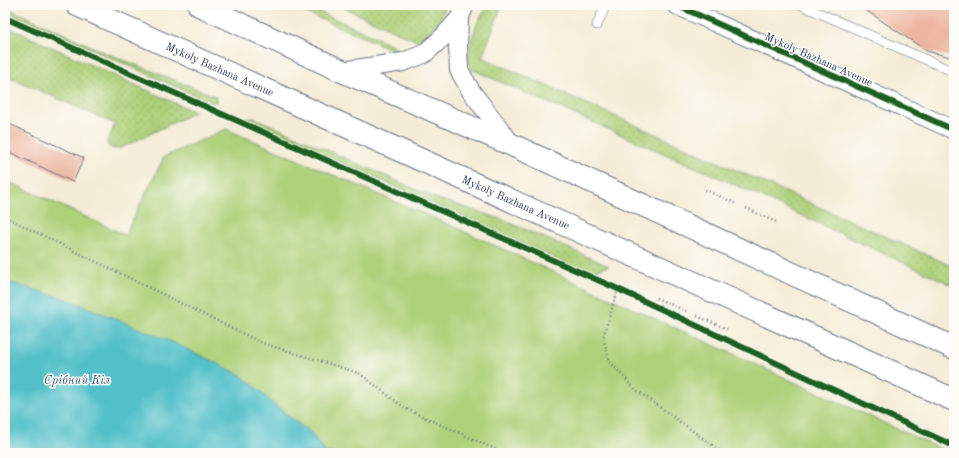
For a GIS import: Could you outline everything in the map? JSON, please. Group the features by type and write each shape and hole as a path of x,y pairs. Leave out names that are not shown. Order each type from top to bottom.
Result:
{"highway":[{"name":"Mykoly Bazhana Avenue","path":"77,5 954,400"},
{"path":"200,5 342,71 512,145 954,348"}],"street":[{"name":"Mykoly Bazhana Avenue","path":"676,5 954,130"},
{"path":"342,71 403,62 424,54 442,38 462,12"},
{"path":"462,12 458,45 460,70 471,91 512,145"}],"lane":[{"path":"598,25 606,5"},
{"path":"801,5 954,72"}],"path":[{"path":"5,18 618,289 954,446"},
{"path":"705,190 735,203"},
{"path":"746,208 776,222"},
{"path":"5,217 262,344 359,373 406,409 504,453"},
{"path":"618,289 603,337 610,362 635,389 723,453"},
{"path":"656,298 686,311"},
{"path":"697,316 727,330"}],"green space":[{"path":"288,5 304,5 395,46 401,52 391,49"},
{"path":"338,5 447,5 435,25 419,42"},
{"path":"493,6 501,8 482,57 954,267 954,286 729,182 471,69 468,52 474,32 480,18 488,8"},
{"path":"5,7 106,53 215,96 216,102 211,102 5,11"},
{"path":"5,26 195,112 121,148 114,149 109,147 107,142 115,124 5,75"},
{"path":"255,118 435,198 501,219 609,266 587,273 245,119"},
{"path":"226,129 450,225 950,453 5,453 5,180 125,235 164,157"}],"water":[{"name":"Срібний Кіл","path":"5,281 72,301 172,342 241,375 274,405 311,433 326,453 5,453"}],"building":[{"path":"858,5 954,5 954,58 927,51"},
{"path":"5,122 84,158 73,182 5,150"}],"cycle path":[{"path":"676,5 954,130"},
{"path":"5,18 618,289 954,446"}]}
